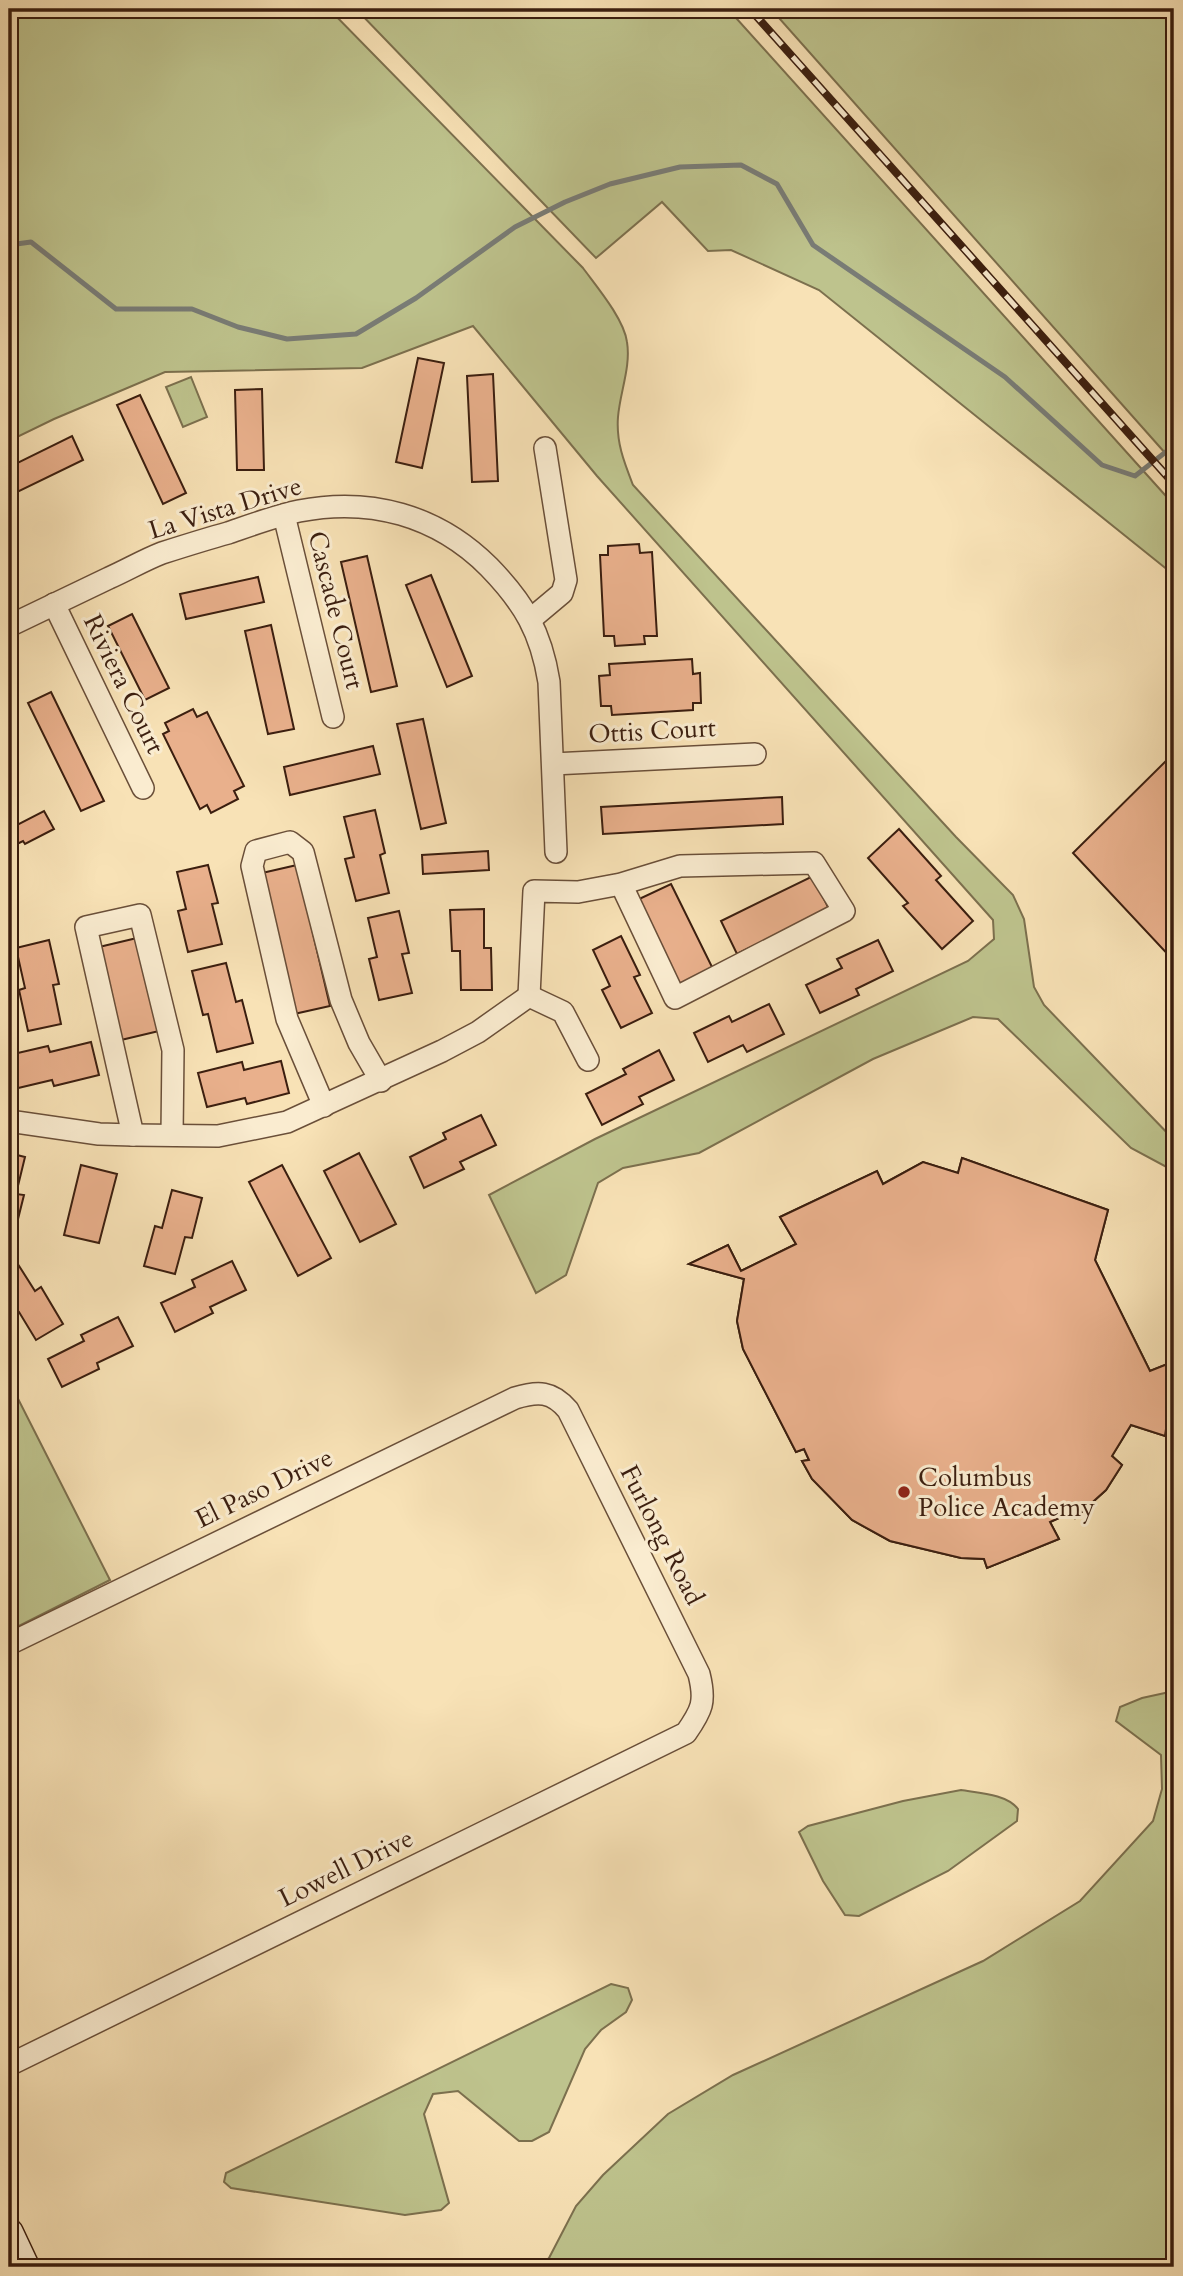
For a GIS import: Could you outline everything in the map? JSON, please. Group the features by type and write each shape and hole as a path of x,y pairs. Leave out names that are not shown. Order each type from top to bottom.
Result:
{"main road":[{"path":"9,2233 25,2267"}],"street":[{"path":"531,619 562,593 566,580 545,448"},
{"name":"La Vista Drive","path":"9,626 160,554 284,515 314,509 357,507 382,509 431,526 475,553 510,589 531,619 545,656 549,682 556,852"},
{"name":"Cascade Court","path":"284,515 333,717"},
{"name":"Riviera Court","path":"54,604 143,788"},
{"name":"Ottis Court","path":"552,765 755,754"},
{"path":"324,1106 287,1019 252,866 256,851 290,842 303,852 341,1000 359,1043 381,1081"},
{"path":"529,996 534,891 578,892 621,884 680,866 814,863 844,911 675,998 621,884"},
{"path":"133,1135 86,927 140,915 173,1050 172,1135"},
{"path":"529,996 563,1012 588,1060"},
{"path":"9,1121 99,1134 218,1136 287,1122 381,1081 478,1032 529,996"},
{"name":"El Paso Drive","path":"9,1644 504,1404 531,1394 547,1395"},
{"name":"Furlong Road","path":"547,1395 559,1400 568,1410 699,1674 704,1693 700,1713"},
{"name":"Lowell Drive","path":"9,2065 686,1733 700,1713"}],"green space":[{"path":"9,9 329,9 583,268 602,294 621,323 627,342 628,361 619,408 618,435 633,485 956,837 1013,895 1024,919 1034,987 1044,1005 1174,1140 1174,1171 1131,1148 998,1019 973,1017 873,1059 699,1153 623,1168 598,1183 566,1275 536,1293 489,1195 595,1139 968,961 994,939 993,920 597,476 473,326 362,368 165,372 9,441"},
{"path":"356,9 728,9 1174,505 1174,575 819,290 731,250 708,251 662,202 596,258"},
{"path":"771,9 1174,9 1174,463"},
{"path":"191,377 207,417 183,427 166,387"},
{"path":"9,1381 110,1580 9,1631"},
{"path":"1174,1691 1174,2267 538,2267 549,2258 576,2206 603,2175 668,2114 733,2075 983,1961 1080,1901 1153,1821 1162,1789 1161,1755 1116,1721 1120,1707 1142,1698"},
{"path":"961,1790 1007,1800 1018,1809 1017,1821 948,1871 859,1916 845,1915 823,1881 799,1832 808,1826 903,1801"},
{"path":"611,1984 628,1988 632,2000 626,2012 601,2030 585,2049 549,2132 532,2141 519,2141 458,2091 433,2094 424,2114 449,2203 441,2210 405,2215 231,2188 224,2182 226,2173"}],"building":[{"path":"418,358 444,363 422,468 396,462"},
{"path":"493,374 498,481 472,482 467,376"},
{"path":"262,389 264,470 237,470 235,390"},
{"path":"140,395 186,493 163,504 117,405"},
{"path":"72,436 83,460 9,496 9,467"},
{"path":"639,544 640,553 652,552 657,636 644,636 645,644 615,646 614,636 604,636 600,555 608,555 608,546"},
{"path":"367,556 397,686 371,692 341,562"},
{"path":"431,575 472,676 447,687 406,585"},
{"path":"258,577 264,602 186,619 180,594"},
{"path":"132,614 169,688 145,700 108,626"},
{"path":"271,625 294,729 268,734 245,631"},
{"path":"692,659 693,674 700,673 701,703 693,703 693,710 612,715 611,706 601,706 599,676 610,675 609,664"},
{"path":"51,692 104,801 81,811 28,703"},
{"path":"193,709 197,717 207,712 244,786 234,791 238,799 211,813 207,805 200,809 163,734 169,731 165,723"},
{"path":"423,719 446,823 421,829 397,724"},
{"path":"373,746 380,774 290,795 284,767"},
{"path":"1174,753 1174,961 1073,853"},
{"path":"782,797 783,824 603,834 601,807"},
{"path":"375,810 385,853 380,855 389,893 356,901 345,859 354,857 344,817"},
{"path":"44,811 54,829 25,844 23,841 9,848 9,829"},
{"path":"899,829 941,876 936,880 973,921 942,949 903,906 908,903 868,858"},
{"path":"488,851 489,870 423,874 422,855"},
{"path":"208,865 218,903 212,904 222,944 188,952 178,911 186,909 177,872"},
{"path":"297,865 330,1006 294,1014 262,873"},
{"path":"813,876 829,909 737,954 721,921"},
{"path":"671,884 714,971 679,987 637,900"},
{"path":"484,909 484,948 491,948 492,990 461,990 460,951 452,951 450,910"},
{"path":"399,911 409,953 402,954 412,993 379,1000 369,959 377,957 368,918"},
{"path":"621,936 640,975 634,977 652,1013 621,1028 602,990 610,986 593,950"},
{"path":"137,938 159,1031 121,1040 99,947"},
{"path":"49,940 59,984 53,985 61,1024 28,1031 19,990 25,988 16,948"},
{"path":"878,940 893,971 856,989 859,995 820,1013 806,985 842,968 837,959"},
{"path":"226,963 236,1002 242,1000 253,1043 217,1052 208,1014 203,1015 192,971"},
{"path":"769,1004 784,1034 747,1052 743,1045 708,1062 694,1033 729,1016 732,1022"},
{"path":"91,1042 99,1075 54,1086 52,1080 14,1089 9,1055 48,1046 50,1052"},
{"path":"659,1050 674,1080 639,1097 643,1104 602,1125 586,1094 626,1074 623,1069"},
{"path":"281,1061 289,1093 247,1104 245,1098 207,1107 198,1073 242,1062 244,1070"},
{"path":"481,1115 496,1145 460,1162 464,1169 424,1188 410,1157 446,1139 443,1133"},
{"path":"9,1153 25,1157 16,1194 24,1195 13,1239 9,1238"},
{"path":"359,1153 396,1224 360,1242 324,1171"},
{"path":"962,1158 1108,1210 1095,1260 1150,1371 1170,1363 1172,1388 1165,1436 1131,1425 1112,1456 1122,1465 1106,1490 1075,1518 1070,1513 1050,1522 1059,1539 987,1568 984,1559 961,1558 890,1541 852,1520 812,1479 802,1461 809,1460 804,1449 796,1452 743,1349 737,1321 744,1279 689,1264 728,1245 741,1271 796,1244 780,1217 877,1171 883,1184 923,1162 958,1173","holes":["925,1257 1069,1306 1050,1363 1037,1359 1033,1386 1026,1403 1015,1415 1030,1416 1009,1476 971,1481 945,1477 946,1462 927,1457 923,1468 910,1462 875,1429 816,1329 817,1313 826,1307"]},
{"path":"962,1158 1108,1210 1095,1260 1150,1371 1170,1363 1172,1388 1165,1436 1131,1425 1112,1456 1122,1465 1106,1490 1075,1518 1070,1513 1050,1522 1059,1539 987,1568 984,1559 961,1558 890,1541 852,1520 812,1479 802,1461 809,1460 804,1449 796,1452 743,1349 737,1321 744,1279 689,1264 728,1245 741,1271 796,1244 780,1217 877,1171 883,1184 923,1162 958,1173"},
{"path":"81,1165 117,1174 99,1243 64,1235"},
{"path":"282,1165 331,1258 298,1276 249,1182"},
{"path":"172,1190 202,1198 192,1238 185,1237 175,1274 144,1266 155,1226 162,1228"},
{"path":"14,1258 35,1291 41,1287 63,1324 36,1340 19,1312 11,1316 9,1312 9,1261"},
{"path":"232,1261 246,1290 210,1307 213,1313 175,1332 161,1303 195,1287 192,1280"},
{"path":"118,1317 133,1346 97,1363 99,1369 62,1387 48,1359 84,1341 81,1335"}],"waterway":[{"path":"9,245 31,242 116,309 192,309 238,327 287,339 356,334 416,298 515,227 565,202 610,184 680,167 741,165 777,184 813,245 1005,377 1102,465 1135,476 1167,451 1174,452"}],"railway":[{"path":"750,9 1174,484"}],"place":[{"name":"Columbus Police Academy","path":"904,1492"}]}
